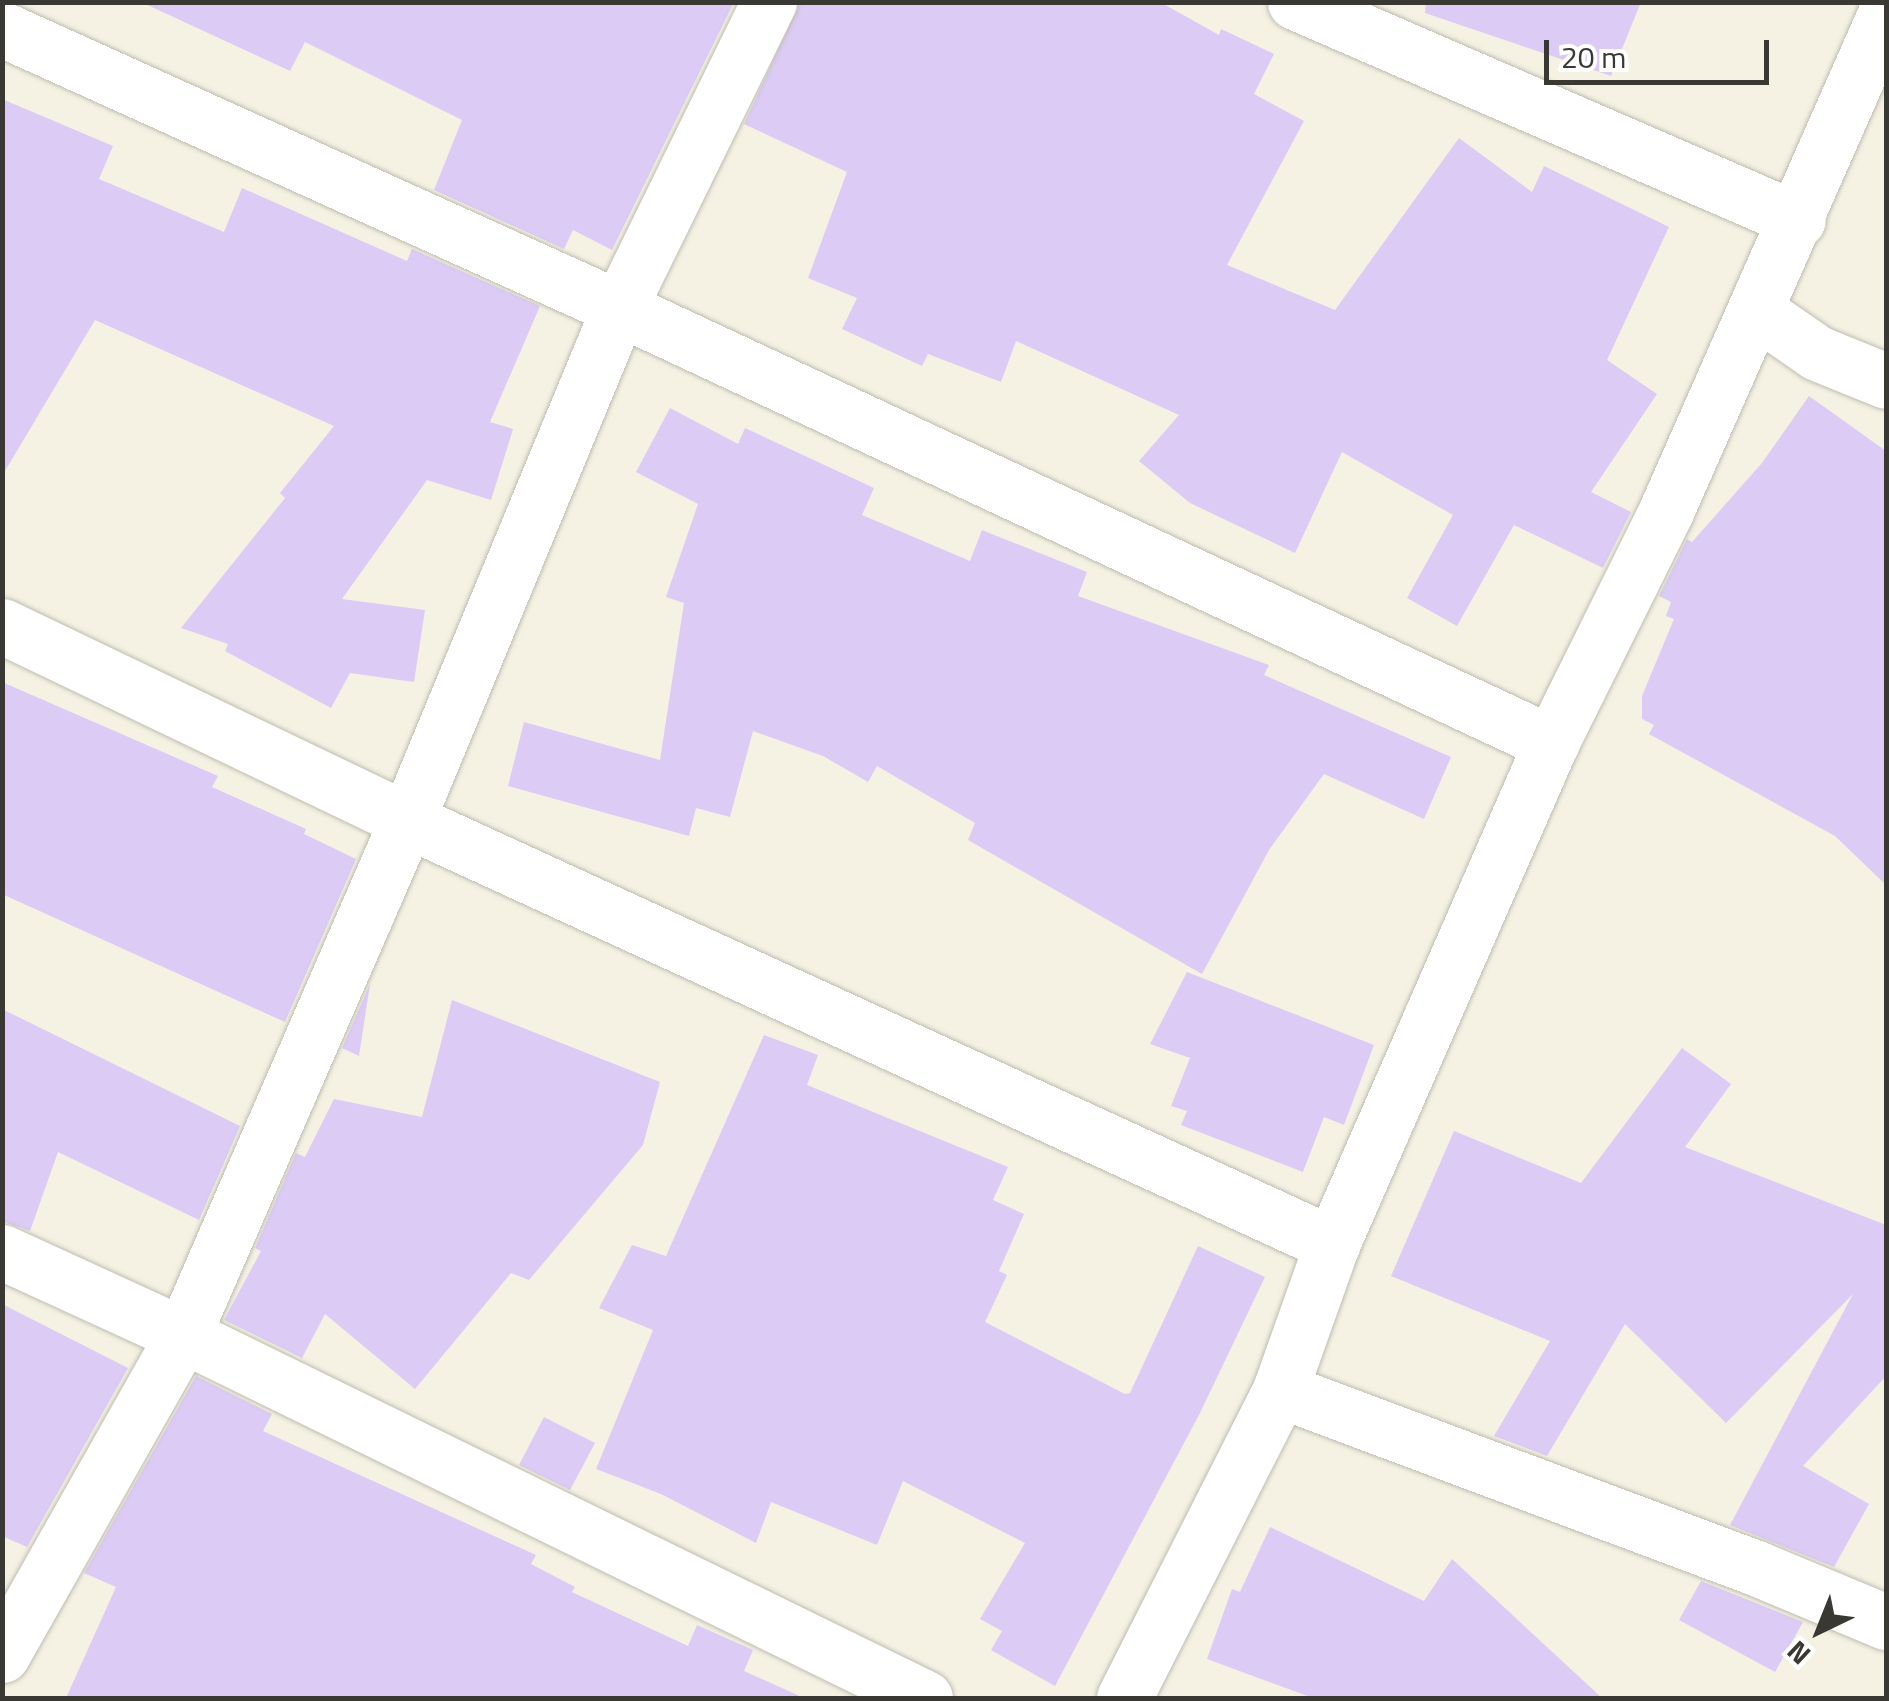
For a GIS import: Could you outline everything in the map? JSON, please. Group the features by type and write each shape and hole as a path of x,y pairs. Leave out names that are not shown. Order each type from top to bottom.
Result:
{"street":[{"path":"2,1655 184,1335 407,820 619,308 769,2"},
{"path":"1295,2 1798,220"},
{"path":"1124,1698 1280,1390 1332,1244 1551,743 1666,510 1798,220 1886,12"},
{"path":"2,28 619,308 1551,743"},
{"path":"1754,310 1817,352 1886,381"},
{"path":"2,626 407,820 1332,1244"},
{"path":"2,1252 184,1335 925,1698"},
{"path":"1280,1390 1756,1568 1886,1622"}],"building":[{"path":"141,2 734,2 612,250 573,230 564,249 434,190 462,120 305,42 290,71"},
{"path":"800,2 1160,2 1219,35 1221,29 1274,54 1254,94 1304,121 1227,265 1335,310 1459,138 1532,192 1544,166 1669,227 1607,360 1657,394 1591,492 1631,512 1603,568 1514,525 1457,626 1407,598 1453,515 1342,452 1295,553 1190,503 1139,461 1179,415 1016,341 1001,382 928,354 922,366 842,329 857,298 808,278 847,172 744,124"},
{"path":"1426,2 1641,2 1611,76 1425,13"},
{"path":"2,99 113,146 99,179 224,232 242,188 407,261 412,249 540,306 490,422 513,429 491,500 427,480 342,599 425,610 414,682 350,673 331,708 225,651 228,644 181,628 285,498 280,493 334,426 95,320 2,476"},
{"path":"1809,396 1886,451 1886,885 1835,836 1649,734 1654,725 1642,719 1642,696 1674,619 1666,616 1671,602 1659,596 1687,539 1692,542 1762,463"},
{"path":"670,408 738,444 745,428 874,488 862,515 970,561 982,530 1087,572 1078,596 1269,665 1264,675 1451,757 1424,819 1324,774 1269,850 1202,974 968,840 975,823 877,766 868,782 823,756 753,731 730,817 696,808 689,836 508,786 524,722 660,760 684,603 666,597 698,504 636,472"},
{"path":"2,682 218,776 212,787 306,829 304,834 356,859 285,1022 2,894"},
{"path":"1187,972 1374,1045 1344,1125 1324,1117 1303,1172 1181,1125 1187,1111 1171,1106 1190,1058 1150,1044"},
{"path":"370,984 359,1056 342,1048"},
{"path":"452,1000 660,1082 643,1145 529,1280 511,1273 415,1389 325,1314 302,1358 224,1320 261,1251 255,1248 296,1153 305,1157 334,1099 422,1117"},
{"path":"2,1009 240,1126 199,1220 58,1152 30,1231 2,1221"},
{"path":"764,1035 818,1055 807,1085 1008,1167 993,1200 1024,1214 999,1271 1007,1275 985,1322 1125,1394 1130,1393 1198,1246 1265,1277 1200,1413 1055,1686 991,1650 1002,1631 980,1619 1025,1543 903,1481 877,1545 771,1502 756,1543 661,1494 596,1469 653,1330 599,1308 632,1245 666,1256"},
{"path":"1682,1048 1731,1084 1685,1147 1886,1225 1886,1376 1803,1466 1869,1504 1834,1567 1730,1525 1853,1294 1726,1423 1625,1324 1547,1456 1494,1436 1550,1341 1391,1276 1454,1131 1581,1183"},
{"path":"2,1304 128,1368 27,1547 2,1536"},
{"path":"196,1376 272,1414 263,1431 536,1555 531,1564 575,1587 572,1592 688,1646 697,1625 753,1650 744,1671 804,1698 66,1698 116,1587 84,1573"},
{"path":"544,1417 595,1443 570,1490 519,1465"},
{"path":"1270,1527 1424,1601 1452,1559 1602,1698 1313,1698 1207,1659 1232,1589 1240,1592"},
{"path":"1701,1581 1803,1622 1775,1672 1679,1620"}]}
